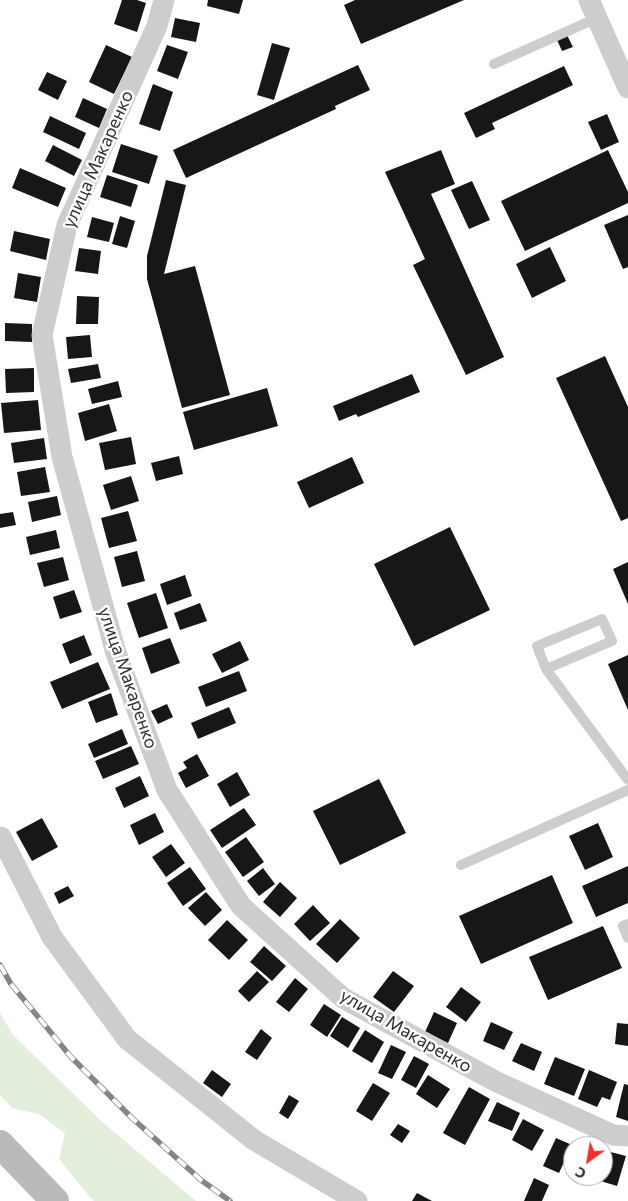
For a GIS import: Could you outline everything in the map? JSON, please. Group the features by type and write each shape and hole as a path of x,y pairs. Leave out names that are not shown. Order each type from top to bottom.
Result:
{"main road":[{"path":"0,1144 55,1201"}],"street":[{"name":"улица Макаренко","path":"164,0 157,26 67,225 42,335 64,467 116,653 167,790 241,906 343,998 494,1081 613,1135 628,1136"},
{"path":"593,9 628,88"},
{"path":"1,837 52,937 127,1039 254,1140 357,1201"}],"lane":[{"path":"494,64 593,9"},
{"path":"546,668 612,641 602,619 537,646 546,668 628,780"},
{"path":"461,865 628,790"},
{"path":"628,924 623,926 628,938"}],"green space":[{"path":"0,1013 13,1035 101,1121 196,1201 94,1201 59,1159 65,1133 39,1114 12,1108 0,1095"}],"building":[{"path":"122,0 137,0 146,3 137,32 114,24"},
{"path":"208,0 243,0 239,14 207,6"},
{"path":"355,0 464,0 361,44 344,5"},
{"path":"175,18 200,23 196,42 171,37"},
{"path":"567,35 573,47 562,51 557,40"},
{"path":"272,43 290,48 274,100 257,95"},
{"path":"106,45 132,57 114,94 89,82"},
{"path":"167,45 188,52 178,79 157,71"},
{"path":"358,65 370,90 335,106 336,109 186,178 173,150"},
{"path":"564,66 573,85 492,123 495,129 476,138 464,113"},
{"path":"47,72 67,81 58,100 38,90"},
{"path":"153,84 173,92 160,131 139,124"},
{"path":"83,98 107,109 99,128 75,117"},
{"path":"607,114 619,142 601,150 588,122"},
{"path":"50,116 86,133 79,149 43,132"},
{"path":"121,144 158,156 149,184 112,172"},
{"path":"53,145 82,160 74,176 45,161"},
{"path":"441,150 455,184 431,194 504,357 466,375 413,265 425,259 385,172"},
{"path":"608,150 628,192 628,203 525,251 501,201"},
{"path":"20,168 66,188 58,207 12,188"},
{"path":"107,175 138,185 131,207 100,197"},
{"path":"166,180 186,185 164,274 195,266 230,395 182,408 147,279 147,256"},
{"path":"472,181 490,220 469,229 451,190"},
{"path":"628,215 628,267 623,269 604,225"},
{"path":"120,216 135,221 127,248 112,244"},
{"path":"92,217 114,223 109,242 87,237"},
{"path":"14,231 50,239 46,260 10,251"},
{"path":"550,247 566,281 532,298 516,264"},
{"path":"79,248 101,251 98,274 75,271"},
{"path":"18,273 41,277 37,302 14,298"},
{"path":"77,296 99,297 98,324 76,324"},
{"path":"5,323 32,324 32,342 5,341"},
{"path":"90,335 92,357 68,359 66,337"},
{"path":"605,356 628,407 628,518 621,521 556,378"},
{"path":"98,364 101,378 71,383 68,369"},
{"path":"34,368 34,392 6,393 5,369"},
{"path":"412,374 420,392 358,417 356,414 339,421 333,406"},
{"path":"118,381 122,397 92,404 88,389"},
{"path":"267,388 278,426 194,450 183,412"},
{"path":"38,400 41,430 4,433 1,403"},
{"path":"109,404 117,431 85,441 78,413"},
{"path":"131,437 136,464 105,470 99,443"},
{"path":"44,438 47,459 14,463 11,443"},
{"path":"179,456 183,474 156,481 151,463"},
{"path":"352,457 364,483 309,508 297,482"},
{"path":"45,467 50,492 21,496 17,472"},
{"path":"131,476 139,501 111,510 103,485"},
{"path":"57,496 61,515 32,522 28,502"},
{"path":"128,511 137,541 109,548 101,518"},
{"path":"13,512 16,525 0,528 0,514"},
{"path":"450,527 490,610 414,646 374,564"},
{"path":"56,530 60,548 30,555 26,537"},
{"path":"137,551 145,581 122,587 114,557"},
{"path":"63,557 69,580 44,587 37,563"},
{"path":"628,562 628,604 613,569"},
{"path":"185,575 192,596 167,605 160,584"},
{"path":"74,590 82,612 60,619 53,597"},
{"path":"156,593 168,628 139,638 127,603"},
{"path":"200,603 207,621 180,630 174,613"},
{"path":"84,635 92,655 70,664 62,644"},
{"path":"170,638 180,663 151,674 142,648"},
{"path":"240,641 249,660 222,673 212,654"},
{"path":"628,655 628,710 608,664"},
{"path":"98,662 110,689 62,709 50,682"},
{"path":"239,671 247,691 206,707 198,687"},
{"path":"111,693 118,715 96,723 88,702"},
{"path":"167,704 173,717 158,724 151,711"},
{"path":"229,707 236,723 198,739 191,723"},
{"path":"122,729 128,744 94,758 88,744"},
{"path":"131,746 139,764 103,779 95,761"},
{"path":"197,754 209,776 186,788 178,773 187,768 183,762"},
{"path":"237,772 250,795 230,807 217,784"},
{"path":"140,776 149,796 124,808 115,788"},
{"path":"379,779 406,833 340,865 313,811"},
{"path":"244,808 256,825 222,848 210,830"},
{"path":"155,813 164,832 139,845 130,825"},
{"path":"42,818 58,847 32,861 16,832"},
{"path":"598,823 613,857 585,870 569,836"},
{"path":"246,837 264,862 243,877 225,852"},
{"path":"171,844 185,863 166,877 152,857"},
{"path":"628,866 628,903 596,917 582,886"},
{"path":"190,867 206,889 183,906 167,883"},
{"path":"263,868 275,884 259,896 247,881"},
{"path":"552,875 573,923 481,964 459,916"},
{"path":"280,882 297,898 280,917 263,902"},
{"path":"68,886 74,896 59,904 54,893"},
{"path":"206,892 222,910 205,926 188,908"},
{"path":"313,905 330,923 310,941 294,924"},
{"path":"340,919 360,938 337,963 316,944"},
{"path":"227,920 248,940 229,960 208,940"},
{"path":"603,926 622,968 548,1000 529,957"},
{"path":"264,946 286,966 272,981 250,962"},
{"path":"257,971 269,982 249,1002 238,991"},
{"path":"393,971 414,986 394,1012 373,997"},
{"path":"295,978 308,989 289,1012 276,1002"},
{"path":"461,987 481,1002 466,1022 446,1007"},
{"path":"324,1004 341,1015 327,1037 310,1025"},
{"path":"434,1012 457,1023 448,1043 425,1032"},
{"path":"342,1017 360,1028 348,1048 330,1036"},
{"path":"491,1022 513,1032 504,1050 483,1041"},
{"path":"617,1023 628,1024 628,1046 615,1044"},
{"path":"261,1029 272,1038 257,1060 245,1052"},
{"path":"365,1030 384,1042 372,1063 352,1051"},
{"path":"521,1043 542,1052 534,1071 512,1061"},
{"path":"391,1045 406,1052 392,1079 378,1073"},
{"path":"414,1056 429,1064 416,1088 401,1080"},
{"path":"555,1057 585,1069 574,1096 544,1084"},
{"path":"212,1070 231,1084 222,1097 203,1083"},
{"path":"589,1070 617,1082 610,1100 602,1097 597,1107 578,1099"},
{"path":"428,1075 450,1089 437,1108 416,1094"},
{"path":"373,1083 390,1093 372,1121 356,1111"},
{"path":"624,1084 628,1085 628,1121 616,1117"},
{"path":"469,1087 490,1099 465,1145 443,1133"},
{"path":"289,1095 299,1101 288,1119 279,1113"},
{"path":"497,1102 520,1113 512,1131 488,1121"},
{"path":"523,1119 544,1130 532,1151 512,1140"},
{"path":"398,1124 410,1131 402,1143 390,1135"},
{"path":"556,1138 563,1141 563,1164 559,1173 543,1166"},
{"path":"613,1153 626,1156 617,1186 613,1185"},
{"path":"534,1178 549,1185 542,1201 524,1201"},
{"path":"417,1193 432,1201 412,1201"}],"railway":[{"path":"0,965 11,984 71,1057 132,1118 201,1180 230,1201"}]}
